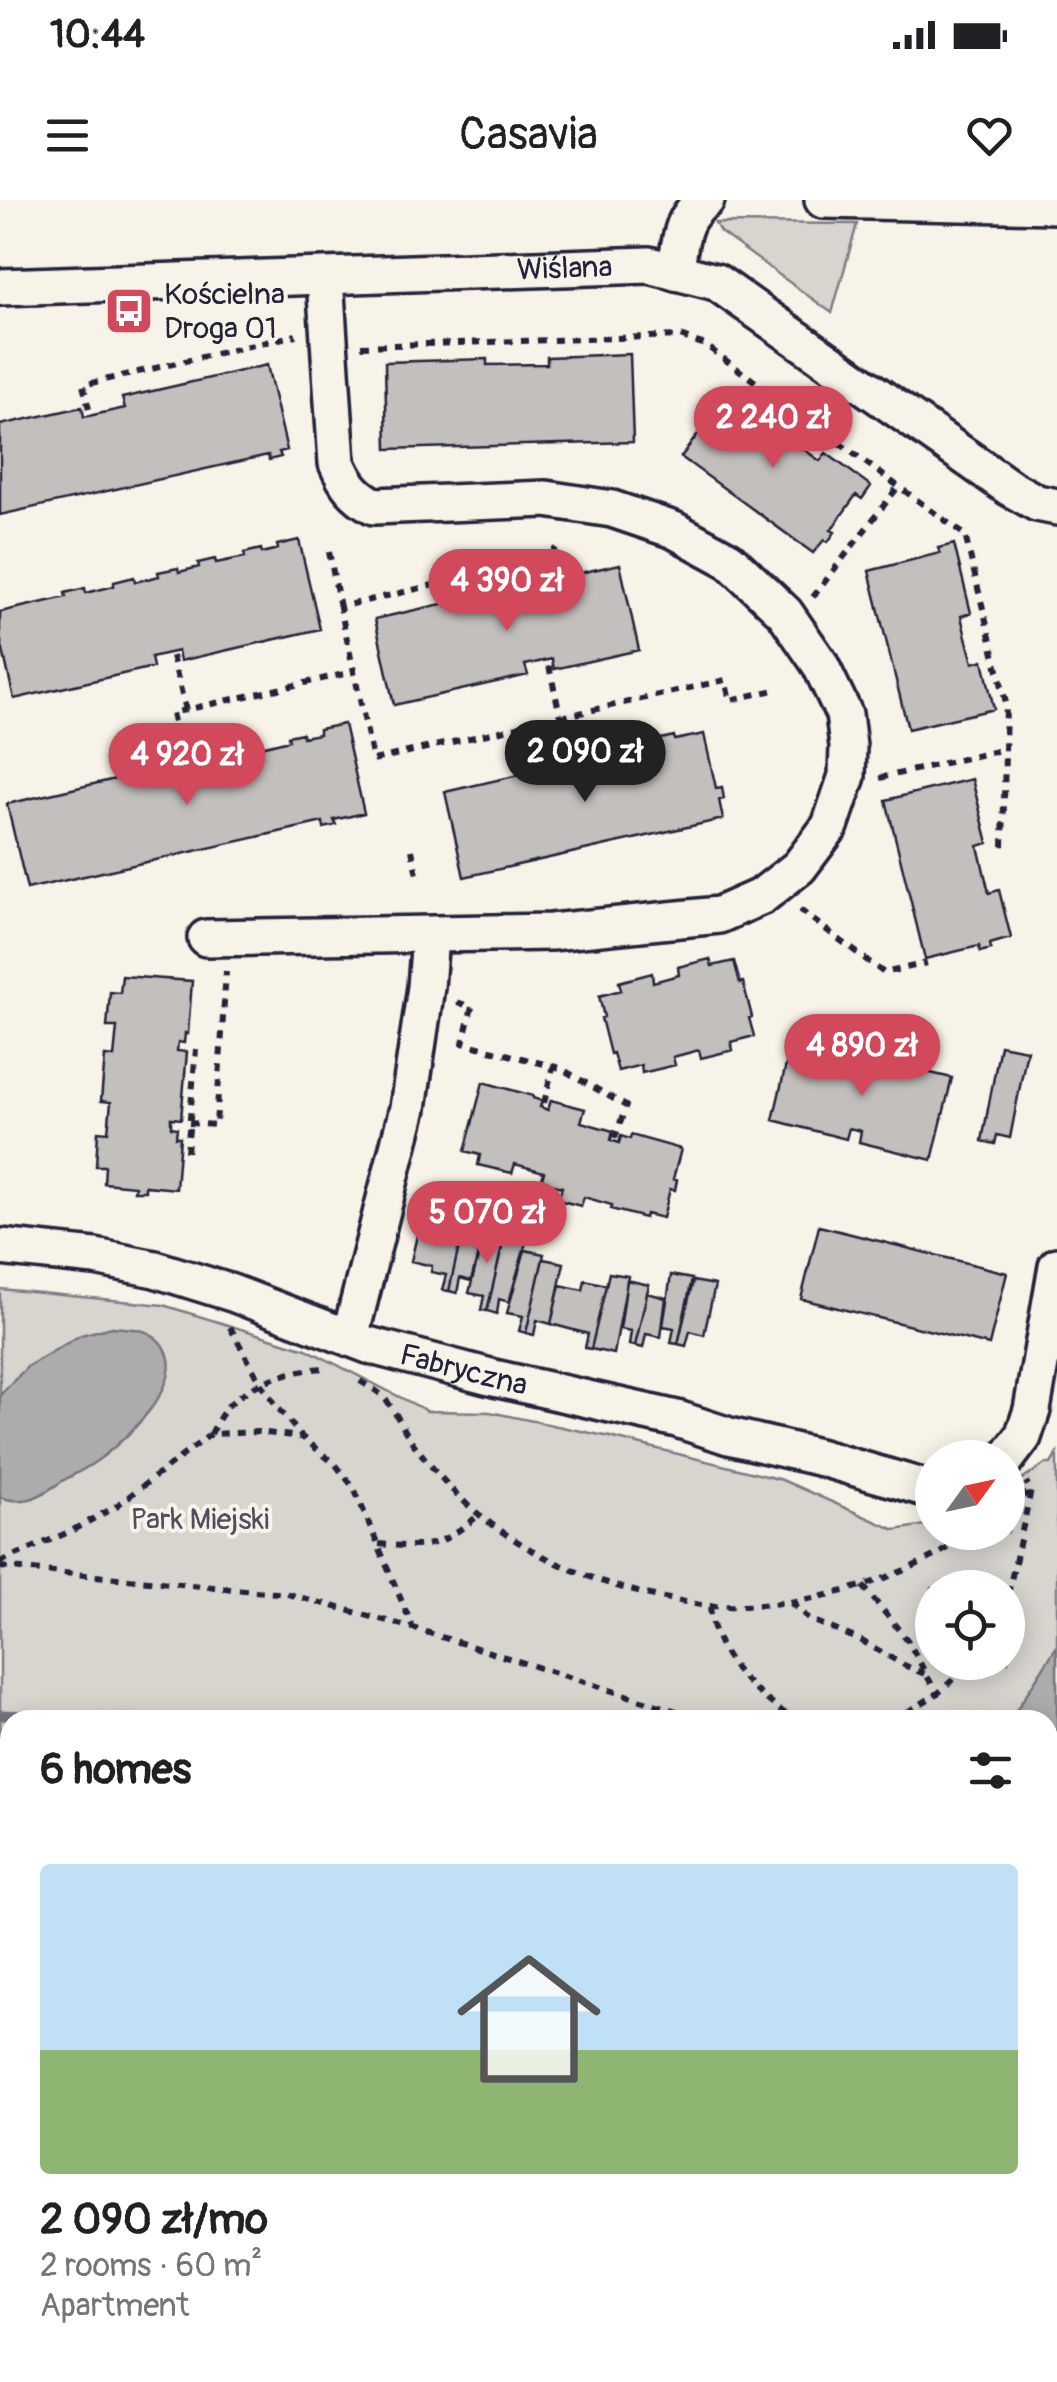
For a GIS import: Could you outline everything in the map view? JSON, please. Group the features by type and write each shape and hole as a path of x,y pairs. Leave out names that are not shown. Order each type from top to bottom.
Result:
{"street":[{"path":"675,272 685,220 706,200"},
{"path":"823,200 1057,205"},
{"name":"Wiślana","path":"0,287 650,266 716,282 1010,488 1037,503 1057,507"},
{"path":"217,946 551,932 719,915 762,896 798,867 830,826 848,776 844,714 820,664 785,613 728,560 674,530 612,509 546,499 374,506 356,496 337,463 325,278"},
{"path":"350,1337 408,1108 430,936"},
{"name":"Fabryczna","path":"0,1247 95,1257 154,1270 232,1293 368,1345 676,1419 915,1485"},
{"path":"1022,1440 1032,1410 1057,1266"}],"path":[{"path":"88,409 83,384 310,332"},
{"path":"350,347 680,336 705,346 965,535 1006,704 1003,848"},
{"path":"808,604 898,487"},
{"path":"340,606 549,558 556,548"},
{"path":"329,552 373,760 725,680 730,700 778,689"},
{"path":"172,656 186,710"},
{"path":"550,666 572,768"},
{"path":"185,768 172,713 353,672"},
{"path":"867,781 1006,748"},
{"path":"412,850 418,880"},
{"path":"791,903 884,973 927,963"},
{"path":"190,1123 216,1125 217,946"},
{"path":"446,998 472,1006 463,1043 560,1068 626,1106 616,1138"},
{"path":"187,1152 196,1049"},
{"path":"544,1104 553,1067"},
{"path":"232,1293 225,1313 234,1338 260,1384 302,1438 336,1465 354,1488 413,1628"},
{"path":"0,1565 115,1506 211,1434 226,1408 242,1394 301,1371 323,1367 335,1370"},
{"path":"347,1373 380,1394 444,1482 479,1515 546,1558 636,1593 710,1606 790,1602 863,1586 943,1550"},
{"path":"211,1434 258,1432 302,1438"},
{"path":"1025,1481 1032,1490"},
{"path":"1025,1495 1032,1490"},
{"path":"1014,1570 1032,1490"},
{"path":"378,1544 425,1546 450,1538 479,1515"},
{"path":"0,1565 288,1594 413,1628 673,1710"},
{"path":"863,1586 915,1654"},
{"path":"790,1602 809,1620 862,1641 915,1670"},
{"path":"710,1606 712,1627 728,1659 753,1690 780,1710"},
{"path":"930,1680 937,1694"},
{"path":"911,1710 953,1680"}],"green space":[{"path":"715,223 857,224 832,313 720,232"},
{"name":"Park Miejski","path":"0,1289 163,1305 306,1349 427,1411 490,1412 782,1480 895,1530 915,1527 915,1550 1025,1550 1025,1478 1051,1464 1057,1454 1057,1710 0,1710"}],"shaded area":[{"path":"112,1327 142,1330 165,1349 169,1363 160,1395 136,1426 90,1466 34,1498 0,1497 0,1395 28,1366 81,1335"},
{"path":"1057,1646 1057,1710 1016,1710"}],"building":[{"path":"630,354 633,442 387,449 385,362 487,359 487,365 547,364 547,357"},
{"path":"267,365 287,450 279,452 281,457 269,460 268,455 0,515 0,425 82,407 84,417 125,408 122,398"},
{"path":"733,386 786,424 780,432 820,461 826,453 871,486 862,499 856,495 831,530 835,532 828,542 824,540 813,553 681,457"},
{"path":"299,540 320,629 180,661 178,651 151,657 153,667 14,699 0,637 0,612 66,597 65,593 85,588 86,593 134,577 135,582 159,576 158,572 178,568 179,572 199,567 198,563 245,557 244,553 261,549 262,553"},
{"path":"954,544 971,613 961,616 965,633 973,663 983,660 994,709 908,729 869,571 940,553 938,548"},
{"path":"620,564 639,650 554,669 552,659 525,665 528,675 394,705 375,619"},
{"path":"344,724 364,813 334,820 336,825 324,828 323,822 27,889 7,804 124,777 124,773 143,769 143,773 176,766 179,776 206,770 203,756 237,752 237,748 257,743 257,748 302,733 303,737 319,734 319,729"},
{"path":"704,734 716,788 722,787 724,799 719,800 723,819 464,877 445,792 549,768 551,779 578,772 576,762 591,759 590,755 632,750 630,746 644,743 645,747 674,736 675,740"},
{"path":"972,779 988,843 978,846 989,893 999,890 1011,938 990,944 991,949 980,952 979,946 925,959 886,800"},
{"path":"710,959 712,966 734,961 740,983 743,982 754,1036 731,1042 733,1050 701,1058 699,1050 673,1057 675,1065 642,1073 641,1065 618,1071 613,1053 610,1054 599,996 621,990 619,982 652,973 653,982 679,975 678,967"},
{"path":"122,976 192,981 188,1034 185,1033 184,1043 178,1042 177,1051 187,1052 181,1119 171,1118 171,1127 177,1128 176,1137 180,1137 176,1189 145,1186 145,1191 134,1191 135,1186 104,1183 105,1166 96,1166 98,1131 108,1132 111,1102 101,1101 105,1056 114,1057 117,1027 107,1027 110,992 120,993"},
{"path":"792,1039 866,1057 864,1068 876,1071 879,1061 952,1078 932,1160 859,1142 861,1131 849,1128 846,1139 773,1120"},
{"path":"1000,1045 1027,1050 1010,1138 997,1135 995,1144 982,1141"},
{"path":"483,1082 533,1096 542,1101 540,1107 548,1110 551,1100 585,1109 581,1122 613,1131 611,1140 619,1143 621,1136 630,1139 631,1135 681,1149 673,1179 677,1180 675,1190 670,1189 663,1218 646,1214 645,1218 611,1209 612,1205 584,1197 581,1206 558,1200 562,1187 541,1182 544,1172 515,1164 512,1173 478,1165 480,1155 465,1151"},
{"path":"424,1205 466,1215 449,1291 442,1290 446,1275 431,1272 432,1266 411,1261"},
{"path":"466,1215 487,1219 471,1281 460,1278 457,1293 449,1291"},
{"path":"819,1226 1007,1273 989,1345 801,1299"},
{"path":"485,1229 505,1234 487,1311 481,1310 484,1296 469,1293"},
{"path":"505,1234 527,1239 509,1302 499,1299 497,1314 487,1311"},
{"path":"525,1250 544,1254 526,1333 519,1331 523,1316 507,1313"},
{"path":"543,1259 564,1263 551,1324 537,1320 534,1335 526,1333"},
{"path":"609,1273 628,1276 614,1354 591,1349"},
{"path":"671,1275 692,1279 678,1344 671,1343 674,1328 663,1326"},
{"path":"585,1280 606,1285 591,1349 585,1348 588,1334 551,1324 560,1285 583,1290"},
{"path":"627,1280 649,1285 635,1346 629,1345 631,1331 620,1329"},
{"path":"693,1281 715,1285 704,1335 690,1331 686,1346 678,1344"},
{"path":"647,1293 666,1298 661,1337 646,1334 643,1348 635,1346"}],"place":[{"name":"Kościelna Droga 01","path":"129,311"}]}
